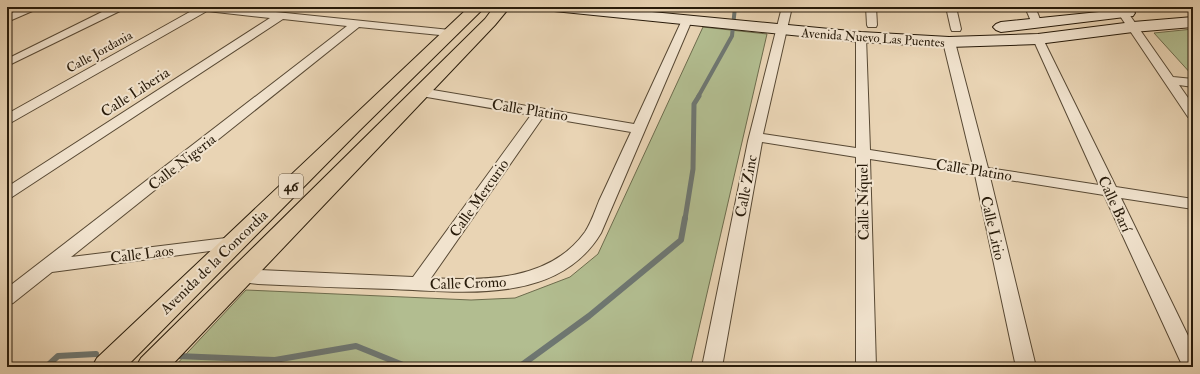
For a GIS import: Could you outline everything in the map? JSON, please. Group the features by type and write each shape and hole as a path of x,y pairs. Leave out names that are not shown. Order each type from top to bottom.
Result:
{"main road":[{"name":"Avenida de la Concordia","path":"107,367 353,126 478,7"},
{"name":"Avenida de la Concordia","path":"150,367 421,92 502,7"}],"street":[{"path":"7,19 33,7"},
{"path":"7,63 120,7"},
{"path":"201,7 450,33"},
{"name":"Calle Jordania","path":"7,119 201,7"},
{"name":"Avenida Nuevo Las Puentes","path":"554,7 685,14 752,20 785,18 872,25 952,36 1122,10 1193,10"},
{"path":"872,7 872,25"},
{"name":"Calle Litio","path":"951,7 952,36 981,170 984,194 1026,367"},
{"path":"1030,7 1037,24"},
{"path":"1122,10 1193,114"},
{"name":"Calle Cromo","path":"238,276 418,284 492,285 519,280 550,269 570,258 593,233 639,129 685,14"},
{"name":"Calle Liberia","path":"7,194 280,16"},
{"name":"Avenida Nuevo Las Puentes","path":"785,18 861,37 952,36 1038,39 1133,27 1193,22"},
{"name":"Calle Zinc","path":"712,367 756,137 785,18"},
{"name":"Calle Nigeria","path":"7,298 50,266 356,24"},
{"name":"Calle Níquel","path":"861,37 866,367"},
{"name":"Calle Barí","path":"1038,39 1193,367"},
{"path":"1169,80 1193,83"},
{"name":"Calle Platino","path":"421,92 639,129"},
{"name":"Calle Mercurio","path":"418,284 540,111"},
{"name":"Calle Platino","path":"756,137 981,170 1193,204"},
{"name":"Calle Laos","path":"50,266 234,243"}],"green space":[{"path":"703,27 767,34 690,367 174,367 246,290 471,300 515,298 570,277 598,254"},
{"path":"1193,29 1193,76 1154,33"}],"waterway":[{"path":"698,97 732,36 735,7"},
{"path":"685,219 693,169 694,104 699,96"},
{"path":"519,367 589,316 681,240 685,218"},
{"path":"177,356 275,360 356,346 408,367"},
{"path":"46,367 58,356 96,354"}]}
